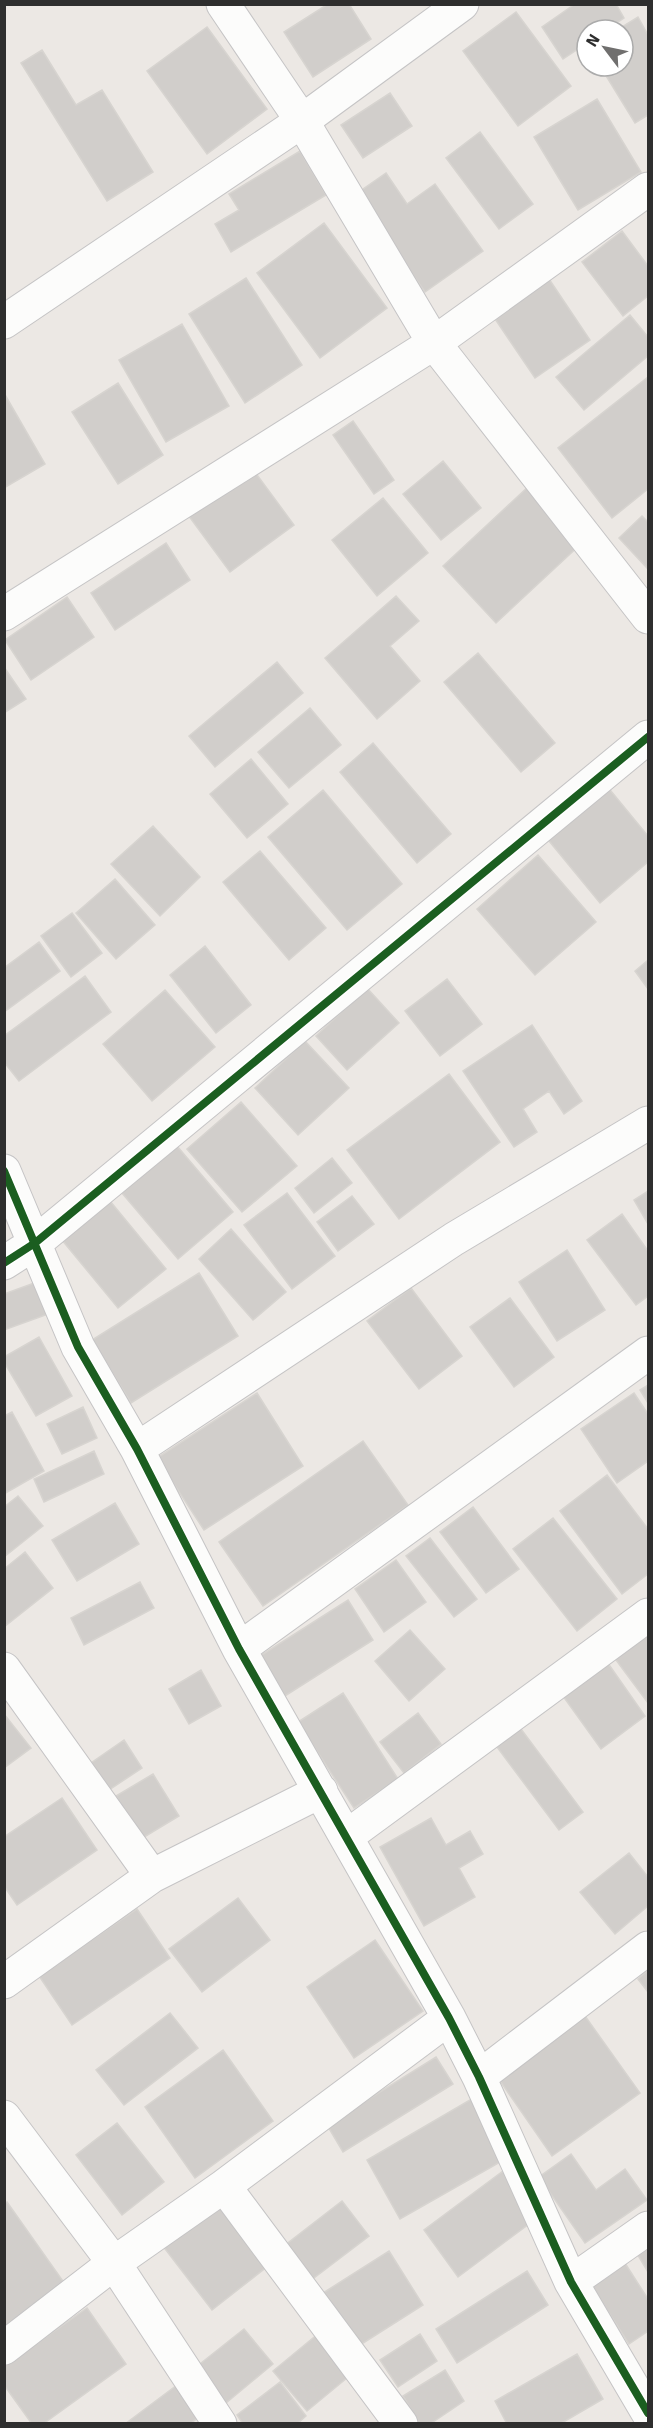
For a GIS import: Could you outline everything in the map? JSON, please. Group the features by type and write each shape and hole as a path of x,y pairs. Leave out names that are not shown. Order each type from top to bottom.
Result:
{"street":[{"path":"223,4 302,121 434,343 648,617"},
{"path":"4,322 302,121 462,4"},
{"path":"4,614 434,343 648,189"},
{"path":"4,1263 35,1243 648,737"},
{"path":"137,1449 454,1239 648,1123"},
{"path":"4,1172 78,1347 137,1449 239,1649 448,2018 479,2077 571,2282 638,2372 648,2413"},
{"path":"239,1649 648,1353"},
{"path":"346,1837 648,1615"},
{"path":"4,1670 152,1876"},
{"path":"4,1982 152,1876 321,1791"},
{"path":"479,2077 648,1947"},
{"path":"4,2348 114,2263 224,2186 448,2018"},
{"path":"4,2117 114,2263 220,2424"},
{"path":"224,2186 401,2424"},
{"path":"571,2282 648,2228"}],"building":[{"path":"328,4 349,4 371,39 313,77 284,32"},
{"path":"575,4 616,4 624,18 575,18 575,51 563,59 542,27"},
{"path":"516,12 571,86 518,126 463,51"},
{"path":"638,17 648,35 648,115 635,123 607,78 635,78 635,19"},
{"path":"207,27 267,109 207,154 147,71"},
{"path":"42,50 76,105 102,90 153,172 107,201 21,63"},
{"path":"390,93 412,126 363,158 341,125"},
{"path":"597,99 641,172 578,210 534,137"},
{"path":"480,132 533,204 499,229 446,158"},
{"path":"300,151 326,195 231,252 215,224 239,210 229,194"},
{"path":"386,173 407,204 435,184 483,251 425,292 356,194"},
{"path":"324,223 387,308 320,358 257,273"},
{"path":"622,231 648,266 648,296 623,316 582,262"},
{"path":"547,276 590,340 535,378 491,313"},
{"path":"246,278 302,365 245,403 189,314"},
{"path":"630,315 648,337 648,356 584,410 556,377"},
{"path":"182,324 229,406 166,442 119,360"},
{"path":"648,377 648,489 612,518 558,448"},
{"path":"118,383 163,455 118,484 72,412"},
{"path":"4,393 45,464 4,488"},
{"path":"353,421 394,480 374,494 333,435"},
{"path":"443,461 481,508 441,540 403,494"},
{"path":"252,468 294,525 230,572 188,515"},
{"path":"530,485 583,542 496,623 443,566"},
{"path":"383,498 428,553 377,596 332,540"},
{"path":"642,516 648,522 648,569 619,538"},
{"path":"166,543 190,580 115,630 91,593"},
{"path":"396,596 419,621 390,646 420,681 377,719 325,658"},
{"path":"67,597 94,637 31,680 5,640"},
{"path":"478,653 555,743 521,772 444,682"},
{"path":"277,662 303,693 215,767 189,736"},
{"path":"4,667 26,699 4,713"},
{"path":"310,708 341,745 289,788 258,752"},
{"path":"373,743 451,834 417,863 340,772"},
{"path":"251,759 288,804 247,838 210,794"},
{"path":"606,785 648,836 648,862 600,903 545,836"},
{"path":"323,790 402,884 347,930 268,837"},
{"path":"153,826 200,877 160,916 111,864"},
{"path":"260,851 326,928 289,960 223,882"},
{"path":"538,855 596,922 535,975 477,909"},
{"path":"115,879 155,925 116,959 76,913"},
{"path":"72,913 102,953 71,977 41,936"},
{"path":"39,942 60,971 4,1012 4,968"},
{"path":"205,946 251,1005 216,1033 170,975"},
{"path":"648,960 648,989 635,971"},
{"path":"85,976 111,1012 19,1081 4,1062 4,1036"},
{"path":"447,979 482,1024 440,1056 405,1011"},
{"path":"367,988 399,1023 347,1070 316,1036"},
{"path":"165,990 215,1047 152,1101 103,1044"},
{"path":"532,1025 582,1101 564,1114 549,1091 523,1109 537,1132 514,1147 463,1071"},
{"path":"305,1041 349,1088 298,1135 255,1088"},
{"path":"449,1074 500,1142 399,1219 347,1150"},
{"path":"241,1102 297,1166 242,1212 187,1149"},
{"path":"177,1146 233,1212 178,1259 122,1193"},
{"path":"332,1158 352,1183 314,1213 295,1188"},
{"path":"648,1191 648,1224 634,1200"},
{"path":"287,1193 335,1256 292,1289 244,1225"},
{"path":"352,1196 374,1224 338,1251 317,1222"},
{"path":"110,1201 166,1269 118,1308 62,1240"},
{"path":"622,1214 648,1251 648,1296 636,1305 587,1240"},
{"path":"231,1229 286,1292 253,1320 199,1259"},
{"path":"567,1250 605,1310 557,1341 519,1282"},
{"path":"199,1273 238,1336 131,1403 92,1340"},
{"path":"37,1282 48,1314 4,1330 4,1294"},
{"path":"411,1288 462,1356 419,1389 367,1321"},
{"path":"510,1298 554,1357 514,1387 470,1327"},
{"path":"39,1337 72,1396 36,1416 4,1362 4,1357"},
{"path":"648,1385 648,1403 640,1390"},
{"path":"257,1393 303,1466 204,1530 157,1458"},
{"path":"634,1393 648,1414 648,1461 617,1483 581,1429"},
{"path":"83,1407 97,1438 62,1454 47,1424"},
{"path":"12,1412 44,1471 4,1494 4,1416"},
{"path":"363,1441 408,1505 263,1606 219,1542"},
{"path":"94,1451 104,1474 44,1502 34,1479"},
{"path":"607,1475 648,1529 648,1574 622,1594 560,1511"},
{"path":"18,1496 43,1526 4,1557 4,1507"},
{"path":"115,1503 139,1544 77,1581 52,1540"},
{"path":"473,1507 519,1569 486,1593 440,1532"},
{"path":"553,1518 617,1599 577,1631 513,1549"},
{"path":"430,1538 477,1599 454,1617 406,1556"},
{"path":"25,1552 53,1588 4,1627 4,1569"},
{"path":"396,1560 426,1602 384,1632 355,1589"},
{"path":"140,1582 154,1608 84,1645 71,1618"},
{"path":"348,1600 373,1640 285,1696 260,1656"},
{"path":"648,1628 648,1703 610,1652"},
{"path":"410,1630 445,1669 409,1701 375,1661"},
{"path":"605,1659 645,1716 601,1749 560,1692"},
{"path":"201,1670 221,1706 189,1724 169,1689"},
{"path":"343,1693 398,1779 354,1808 298,1722"},
{"path":"418,1713 441,1744 404,1773 380,1742"},
{"path":"4,1714 31,1748 4,1768"},
{"path":"518,1725 583,1812 559,1830 494,1743"},
{"path":"124,1740 142,1768 109,1790 91,1763"},
{"path":"153,1774 179,1816 141,1839 116,1796"},
{"path":"62,1798 97,1850 17,1905 4,1886 4,1837"},
{"path":"431,1818 446,1845 470,1831 483,1854 459,1868 475,1897 424,1926 380,1847"},
{"path":"629,1853 648,1877 648,1906 615,1934 580,1892"},
{"path":"238,1898 270,1940 202,1992 169,1949"},
{"path":"137,1909 170,1958 72,2025 39,1976"},
{"path":"375,1940 423,2011 354,2058 307,1987"},
{"path":"648,1970 648,1992 638,1979"},
{"path":"170,2013 198,2048 124,2105 96,2070"},
{"path":"585,2016 640,2093 552,2156 498,2078"},
{"path":"223,2050 273,2121 195,2178 145,2107"},
{"path":"436,2057 453,2084 343,2152 327,2125"},
{"path":"475,2097 509,2157 400,2219 367,2160"},
{"path":"117,2123 164,2182 122,2215 76,2155"},
{"path":"571,2154 596,2190 625,2169 647,2200 585,2243 539,2177"},
{"path":"503,2171 537,2218 458,2277 424,2230"},
{"path":"342,2201 369,2236 310,2281 284,2246"},
{"path":"7,2202 65,2284 4,2328 4,2204"},
{"path":"219,2202 268,2266 212,2310 162,2245"},
{"path":"648,2237 648,2272 633,2247"},
{"path":"389,2251 423,2305 357,2347 323,2293"},
{"path":"623,2260 648,2299 648,2331 629,2344 589,2282"},
{"path":"527,2271 548,2305 457,2363 436,2329"},
{"path":"87,2308 126,2364 43,2424 32,2424 4,2385 4,2367"},
{"path":"244,2329 273,2364 226,2403 196,2367"},
{"path":"319,2333 353,2373 307,2411 273,2371"},
{"path":"420,2334 437,2361 398,2387 380,2360"},
{"path":"577,2354 603,2399 560,2424 507,2424 495,2401"},
{"path":"445,2370 464,2401 430,2424 420,2424 403,2396"},
{"path":"280,2382 306,2416 297,2424 243,2424 237,2415"},
{"path":"177,2385 200,2416 190,2424 125,2424"}],"cycle path":[{"path":"4,1263 35,1243 648,737"},
{"path":"4,1171 78,1347 137,1449 239,1649 449,2018 479,2077 571,2282 648,2413"}]}
